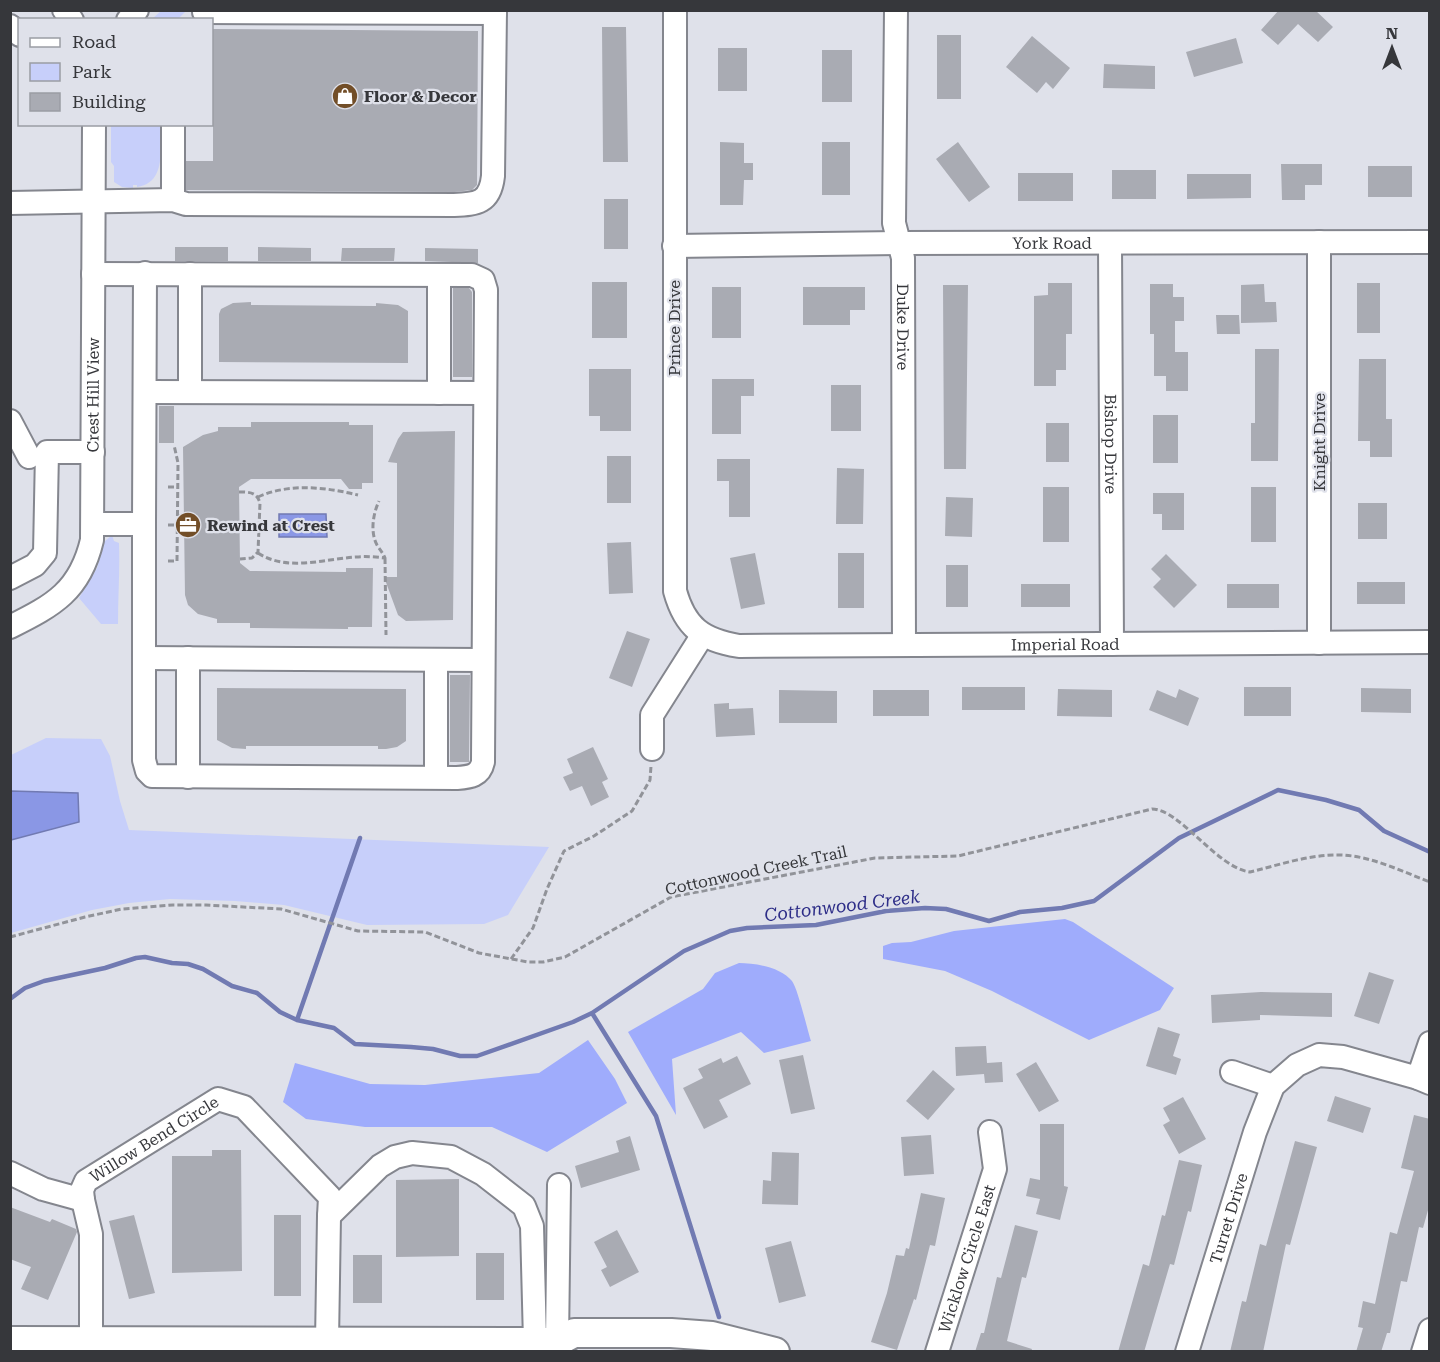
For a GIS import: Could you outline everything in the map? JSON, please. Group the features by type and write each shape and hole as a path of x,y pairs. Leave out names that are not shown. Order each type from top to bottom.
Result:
{"main road":[{"path":"10,1341 91,1341 217,1347 327,1342 439,1347 554,1345 574,1333 671,1333 709,1344 775,1352"}],"street":[{"name":"Prince Drive","path":"675,10 675,591 679,607 687,621 702,636"},
{"name":"Duke Drive","path":"896,10 894,223 903,258 904,644"},
{"path":"10,203 173,200 186,204 454,205 481,201 488,194 493,176 495,12 272,11 202,14"},
{"name":"Crest Hill View","path":"10,627 46,609 68,590 82,570 92,540 94,126"},
{"path":"173,126 173,200"},
{"name":"Knight Drive","path":"1319,242 1319,643"},
{"name":"York Road","path":"674,246 899,243 1430,242"},
{"name":"Bishop Drive","path":"1110,243 1112,644"},
{"path":"93,274 146,273 476,275 485,284 483,765 473,776 155,777 149,774 145,767 144,658 146,273"},
{"path":"190,274 190,392"},
{"path":"439,275 439,393"},
{"path":"146,392 484,393"},
{"path":"10,421 29,458"},
{"path":"10,578 35,565 45,553 47,452 93,452"},
{"path":"93,524 144,524"},
{"path":"652,749 652,715 702,636"},
{"name":"Imperial Road","path":"702,636 722,644 738,646 1430,642"},
{"path":"144,658 483,660"},
{"path":"188,658 188,777"},
{"path":"436,660 436,777"},
{"path":"1424,1080 1430,1043"},
{"name":"Turret Drive","path":"1187,1352 1255,1132 1273,1086 1297,1065 1319,1055 1342,1058 1424,1080"},
{"path":"1232,1072 1273,1086"},
{"name":"Willow Bend Circle","path":"91,1341 91,1234 82,1190 86,1181 218,1099 243,1107 330,1197 327,1342"},
{"name":"Wicklow Circle East","path":"937,1352 995,1170 990,1132"},
{"path":"329,1216 380,1166 395,1157 412,1153 451,1157 483,1174 524,1206 532,1226 554,1345"},
{"name":"Willow Bend Circle","path":"10,1173 42,1190 83,1200"},
{"path":"554,1345 560,1185"},
{"path":"1423,1352 1430,1330"}],"path":[{"path":"168,561 177,561 178,463 174,445"},
{"path":"168,488 178,488"},
{"path":"258,497 282,490 305,488 330,489 358,495"},
{"path":"239,492 252,493 258,497 260,513 258,553 252,558 240,559"},
{"path":"379,501 374,514 374,533 376,543 385,558 386,635"},
{"path":"168,525 178,525"},
{"path":"258,553 268,558 298,563 326,562 356,557 385,558"},
{"path":"511,959 533,928 564,851 594,836 632,811 650,780 652,749"},
{"name":"Cottonwood Creek Trail","path":"10,937 104,912 135,907 174,905 281,909 338,927 367,932 425,932 479,954 535,962 559,959 671,897 875,858 958,856 1144,810 1159,809 1238,870 1250,872 1305,859 1341,855 1379,863 1430,882"}],"green space":[{"path":"161,10 186,11 179,18 153,18"},
{"path":"111,126 160,126 160,163 153,179 147,184 137,187 133,185 133,188 122,187 114,182 114,166 111,162"},
{"path":"112,535 114,541 119,543 118,624 101,624 79,598 97,568 104,542"},
{"path":"46,738 101,739 110,756 129,830 549,847 508,915 484,924 367,925 284,905 170,899 92,910 11,933 11,755"}],"shaded area":[{"path":"279,514 326,514 327,537 279,537"},
{"path":"11,791 78,793 79,822 11,840"},
{"path":"1065,919 1174,988 1160,1010 1089,1040 992,991 945,971 883,959 883,946 892,943 911,942 954,931"},
{"path":"739,963 775,969 792,981 800,1000 811,1041 764,1053 741,1032 672,1059 676,1115 628,1032 703,989 715,973"},
{"path":"588,1040 615,1079 627,1103 547,1152 492,1127 365,1127 306,1119 283,1102 295,1063 370,1084 425,1085 539,1073"}],"building":[{"path":"1279,10 1315,10 1333,27 1318,42 1298,24 1278,45 1261,30"},
{"path":"602,27 626,27 628,162 603,162"},
{"name":"Floor & Decor","path":"213,29 478,31 477,185 472,190 454,192 186,190 186,161 213,161"},
{"path":"937,35 961,35 961,99 937,99"},
{"path":"1032,36 1070,68 1053,89 1046,82 1037,93 1006,67"},
{"path":"1236,38 1243,63 1194,77 1186,52"},
{"path":"718,48 747,48 747,91 718,91"},
{"path":"822,50 852,50 852,102 822,102"},
{"path":"1104,64 1155,66 1155,89 1103,88"},
{"path":"720,142 744,143 744,163 753,163 753,180 744,180 743,205 720,205"},
{"path":"822,142 850,142 850,195 822,195"},
{"path":"958,142 990,187 969,202 936,159"},
{"path":"1281,164 1322,164 1322,185 1305,185 1305,200 1282,200"},
{"path":"1368,166 1412,166 1412,197 1368,197"},
{"path":"1112,170 1156,170 1156,199 1112,199"},
{"path":"1018,173 1073,173 1073,201 1018,201"},
{"path":"1187,174 1251,174 1251,198 1187,199"},
{"path":"604,199 628,199 628,249 604,249"},
{"path":"175,247 228,247 228,261 175,261"},
{"path":"258,247 311,248 311,261 258,261"},
{"path":"342,248 395,248 394,261 341,261"},
{"path":"425,248 478,249 478,263 425,261"},
{"path":"592,282 627,282 627,338 592,338"},
{"path":"1048,283 1072,283 1072,334 1066,334 1066,370 1056,370 1056,386 1034,386 1034,296 1048,295"},
{"path":"1357,283 1380,283 1380,333 1357,333"},
{"path":"1150,284 1173,284 1173,297 1184,297 1184,321 1175,321 1175,352 1188,352 1188,391 1166,391 1166,376 1154,376 1154,334 1150,334"},
{"path":"1264,284 1265,302 1276,302 1277,322 1241,323 1241,285"},
{"path":"943,285 968,285 966,469 944,469"},
{"path":"712,287 741,287 741,338 712,338"},
{"path":"803,287 865,287 865,310 850,310 850,325 803,325"},
{"path":"453,288 469,288 472,292 472,377 453,377"},
{"path":"251,302 251,305 376,306 376,303 398,305 408,311 408,363 219,362 219,314 221,309 233,303"},
{"path":"1216,315 1239,315 1240,334 1217,334"},
{"path":"1255,349 1279,349 1278,461 1251,461 1251,423 1255,423"},
{"path":"1359,359 1386,359 1386,419 1392,419 1392,457 1370,457 1370,441 1358,441"},
{"path":"589,369 631,369 631,431 600,431 600,416 589,416"},
{"path":"712,379 754,379 754,396 741,396 741,434 712,434"},
{"path":"831,385 861,385 861,431 831,431"},
{"path":"159,406 174,406 174,443 159,443"},
{"path":"1153,415 1178,415 1178,463 1153,463"},
{"path":"251,422 349,422 349,425 373,425 373,483 362,483 362,489 349,489 341,479 251,479 239,487 240,563 250,571 346,572 346,568 373,568 372,627 348,627 348,629 250,628 250,623 217,623 217,619 198,614 188,605 185,595 183,447 203,435 218,431 218,427 251,427"},
{"path":"1046,423 1069,423 1069,462 1046,462"},
{"path":"455,431 453,620 406,621 398,615 384,577 397,577 397,463 388,462 403,432"},
{"path":"607,456 631,456 631,503 607,503"},
{"path":"717,459 750,459 750,517 729,517 729,481 717,481"},
{"path":"837,468 864,469 863,524 836,524"},
{"path":"1043,487 1069,487 1069,542 1043,542"},
{"path":"1251,487 1276,487 1276,542 1251,542"},
{"path":"1153,493 1184,493 1184,530 1162,530 1162,514 1153,514"},
{"path":"946,497 973,498 972,537 945,536"},
{"path":"1358,503 1387,503 1387,539 1358,539"},
{"path":"631,542 633,593 609,594 607,543"},
{"path":"755,553 765,604 741,609 730,558"},
{"path":"838,553 864,553 864,608 838,608"},
{"path":"1166,554 1197,585 1174,608 1153,587 1161,579 1151,569"},
{"path":"946,565 968,565 968,607 946,607"},
{"path":"1357,582 1405,582 1405,604 1357,604"},
{"path":"1021,584 1070,584 1070,607 1021,607"},
{"path":"1227,584 1279,584 1279,608 1227,608"},
{"path":"627,631 650,639 632,687 609,678"},
{"path":"450,675 470,675 469,762 450,762"},
{"path":"962,687 1025,687 1025,710 962,710"},
{"path":"1244,687 1291,687 1291,716 1244,716"},
{"path":"217,688 406,689 406,741 397,747 386,749 378,749 378,746 246,746 246,749 232,748 217,740"},
{"path":"1361,688 1411,689 1411,713 1361,712"},
{"path":"1058,689 1112,690 1112,717 1057,716"},
{"path":"1179,689 1199,698 1188,726 1149,710 1157,690 1176,698"},
{"path":"779,690 837,691 837,723 779,723"},
{"path":"873,690 929,690 929,716 873,716"},
{"path":"729,703 729,709 753,708 755,735 716,737 714,704"},
{"path":"593,747 608,779 602,782 609,797 591,806 582,786 570,791 563,777 573,773 567,759"},
{"path":"1369,972 1394,980 1379,1024 1354,1016"},
{"path":"1261,992 1332,993 1332,1017 1260,1015 1260,1020 1212,1023 1211,995"},
{"path":"1158,1027 1180,1034 1173,1056 1181,1059 1176,1075 1146,1066"},
{"path":"986,1046 987,1063 1002,1062 1003,1082 985,1083 984,1074 956,1076 955,1047"},
{"path":"803,1055 815,1109 791,1114 779,1060"},
{"path":"737,1056 751,1084 719,1100 728,1117 704,1129 683,1088 703,1078 698,1069 721,1058 723,1063"},
{"path":"1036,1062 1059,1101 1039,1112 1016,1074"},
{"path":"933,1070 955,1089 928,1120 906,1101"},
{"path":"1335,1096 1371,1108 1363,1133 1327,1121"},
{"path":"1183,1097 1206,1139 1179,1154 1163,1125 1170,1121 1163,1108"},
{"path":"1414,1115 1430,1119 1430,1203 1423,1228 1419,1227 1407,1282 1401,1281 1390,1333 1387,1333 1381,1352 1356,1352 1363,1328 1358,1327 1363,1301 1375,1304 1390,1232 1397,1234 1414,1171 1401,1168"},
{"path":"1040,1124 1064,1124 1064,1186 1068,1187 1060,1220 1036,1214 1040,1199 1026,1196 1030,1178 1040,1180"},
{"path":"931,1135 934,1174 904,1176 901,1137"},
{"path":"630,1136 640,1170 581,1188 575,1166 619,1152 616,1141"},
{"path":"1295,1141 1317,1147 1290,1245 1286,1244 1263,1352 1230,1352 1242,1301 1246,1302 1260,1244 1266,1246"},
{"path":"212,1150 241,1150 242,1271 172,1273 172,1156 212,1156"},
{"path":"772,1152 799,1153 798,1205 762,1204 763,1180 771,1181"},
{"path":"1179,1160 1202,1165 1191,1212 1188,1211 1174,1265 1170,1264 1144,1352 1118,1352 1143,1264 1149,1266 1162,1215 1165,1216"},
{"path":"459,1179 459,1256 396,1257 396,1180"},
{"path":"921,1193 945,1198 935,1246 930,1245 916,1300 914,1299 897,1350 871,1342 887,1293 896,1255 904,1256 906,1248 909,1249"},
{"path":"10,1207 50,1222 52,1219 76,1229 77,1232 48,1300 21,1289 31,1267 10,1259"},
{"path":"134,1215 155,1293 129,1299 109,1221"},
{"path":"274,1215 301,1215 301,1296 274,1296"},
{"path":"1015,1225 1038,1231 1026,1278 1022,1277 1007,1341 1032,1349 1031,1352 975,1352 981,1333 984,1333 997,1277 1001,1278"},
{"path":"617,1230 639,1272 610,1287 601,1270 607,1267 594,1242"},
{"path":"791,1241 806,1296 779,1303 765,1248"},
{"path":"476,1253 504,1253 504,1300 476,1300"},
{"path":"353,1255 382,1255 382,1303 353,1303"}],"waterway":[{"name":"Cottonwood Creek","path":"10,999 25,988 44,981 145,957 188,964 203,969 232,986 257,993 280,1012 297,1020 334,1028 355,1044 433,1049 460,1056 477,1056 592,1013 684,951 730,931 747,928 816,925 886,911 925,908 946,909 989,921 1020,912 1062,908 1094,901 1179,838 1278,790 1359,810 1384,831 1430,852"},
{"path":"297,1020 360,838"},
{"name":"Cottonwood Creek","path":"592,1013 656,1116 719,1317"}],"place":[{"name":"Floor & Decor","path":"345,96"},
{"name":"Rewind at Crest","path":"188,525"}]}
